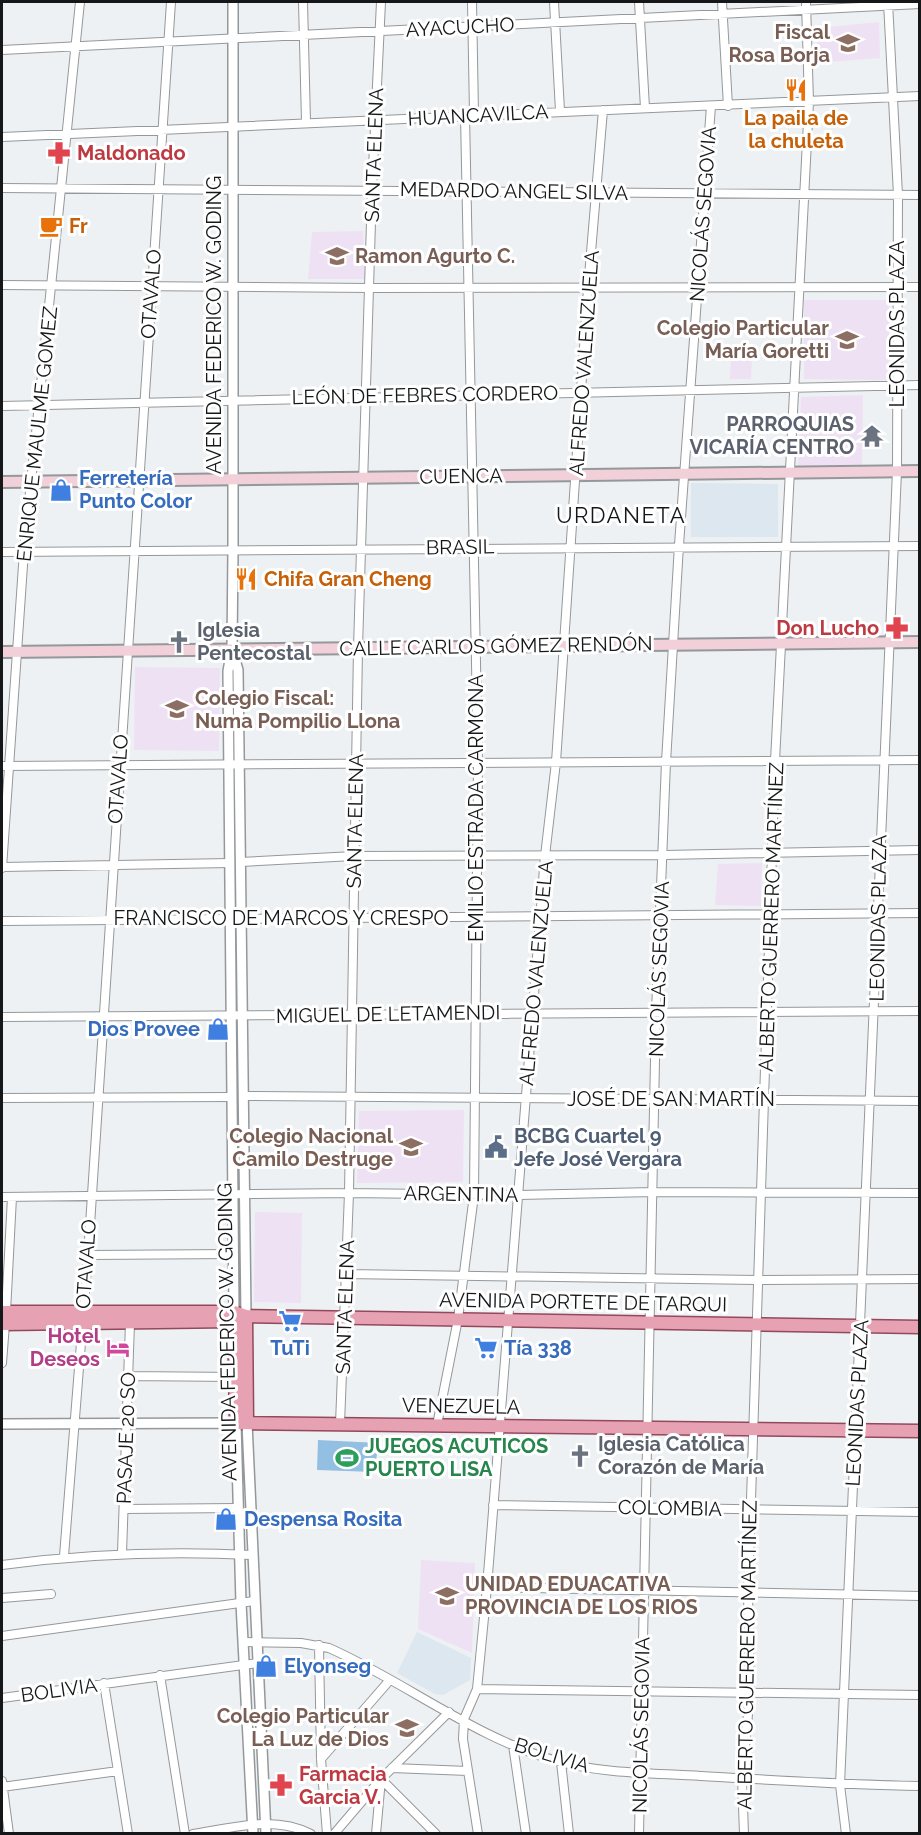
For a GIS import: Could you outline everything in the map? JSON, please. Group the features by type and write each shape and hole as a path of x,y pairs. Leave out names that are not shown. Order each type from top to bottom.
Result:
{"main road":[{"name":"CUENCA","path":"2,482 920,471"},
{"name":"CALLE CARLOS GÓMEZ RENDÓN","path":"2,652 920,642"},
{"name":"AVENIDA PORTETE DE TARQUI","path":"82,1317 130,1323 238,1316"},
{"name":"AVENIDA PORTETE DE TARQUI","path":"3,1318 238,1316 920,1327"},
{"name":"AVENIDA FEDERICO W. GODING","path":"238,1316 235,1377 242,1423"},
{"name":"AVENIDA FEDERICO W. GODING","path":"238,1316 242,1423"},
{"name":"VENEZUELA","path":"242,1423 646,1430 920,1431"}],"street":[{"name":"ENRIQUE MAULME GOMEZ","path":"2,867 5,766 24,551 41,405 80,2"},
{"name":"OTAVALO","path":"64,1557 88,1255 132,552 145,401 171,2"},
{"name":"AVENIDA FEDERICO W. GODING","path":"233,2 233,550 232,649 228,671 234,764 235,863 231,918 243,1096 243,1195 238,1316"},
{"path":"303,2 306,122"},
{"name":"SANTA ELENA","path":"340,1424 349,1193 358,648 374,120 381,2"},
{"path":"472,2 474,114"},
{"path":"554,2 560,111"},
{"path":"639,2 645,108"},
{"path":"722,2 728,105"},
{"name":"LEONIDAS PLAZA","path":"846,1833 840,1785 876,1011 876,913 897,471 898,195 888,4"},
{"name":"AYACUCHO","path":"2,50 304,33 723,15 806,6 920,4"},
{"name":"ALBERTO GUERRERO MARTÍNEZ","path":"744,1833 742,1778 750,1693 748,1592 766,1099 775,761 809,102 806,6"},
{"name":"HUANCAVILCA","path":"2,137 474,114 920,96"},
{"name":"NICOLÁS SEGOVIA","path":"639,1833 656,1012 666,762 679,545 711,106"},
{"name":"ALFREDO VALENZUELA","path":"478,1833 463,1739 464,1719 477,1689 487,1587 545,856 556,762 588,288 598,192 603,110"},
{"name":"EMILIO ESTRADA CARMONA","path":"437,1425 458,1320 474,1194 473,1098 478,762 465,115"},
{"name":"MEDARDO ANGEL SILVA","path":"2,188 372,189 920,195"},
{"path":"2,285 370,288 920,287"},
{"name":"LEÓN DE FEBRES CORDERO","path":"2,406 367,395 690,392 920,385"},
{"name":"BRASIL","path":"2,552 679,545 920,546"},
{"path":"5,766 920,760"},
{"path":"2,867 235,863 354,856 772,854 920,850"},
{"name":"AVENIDA FEDERICO W. GODING","path":"235,863 242,917 232,1097 233,1254 238,1316"},
{"name":"FRANCISCO DE MARCOS Y CRESPO","path":"2,921 242,917 352,919 661,914 920,914"},
{"name":"MIGUEL DE LETAMENDI","path":"2,1017 920,1011"},
{"name":"JOSÉ DE SAN MARTÍN","path":"243,1096 920,1101"},
{"path":"2,1098 232,1097"},
{"name":"ARGENTINA","path":"2,1197 349,1193 519,1195 653,1192 920,1193"},
{"path":"2,1363 12,1197"},
{"path":"88,1255 233,1254"},
{"path":"346,1274 920,1280"},
{"name":"PASAJE 20 SO","path":"122,1553 130,1323"},
{"path":"128,1376 235,1377"},
{"name":"AVENIDA FEDERICO W. GODING","path":"242,1423 238,1508 239,1554 252,1829"},
{"name":"AVENIDA FEDERICO W. GODING","path":"242,1423 255,1601 265,1829"},
{"name":"VENEZUELA","path":"2,1424 242,1423"},
{"name":"COLOMBIA","path":"493,1505 920,1512"},
{"path":"124,1509 238,1508"},
{"path":"2,1564 122,1553 252,1555"},
{"path":"487,1587 920,1596"},
{"path":"2,1598 51,1594"},
{"path":"2,1636 255,1601"},
{"name":"BOLIVIA","path":"243,1642 319,1645 354,1660 389,1681 513,1745 561,1762 593,1769 840,1785 920,1786"},
{"path":"319,1645 321,1759 327,1833"},
{"name":"BOLIVIA","path":"2,1698 258,1662"},
{"path":"159,1675 185,1833"},
{"path":"321,1759 389,1681"},
{"path":"104,1683 129,1833"},
{"path":"477,1689 920,1695"},
{"path":"334,1833 381,1779 449,1712"},
{"path":"513,1745 526,1833"},
{"path":"561,1762 568,1833"},
{"path":"392,1768 468,1772"},
{"path":"9,1833 2,1784 118,1771"},
{"path":"376,1833 381,1779"},
{"path":"381,1779 436,1833"},
{"path":"193,1833 265,1829 284,1825 311,1833"}],"shaded area":[{"name":"Fiscal Rosa Borja","path":"879,22 880,58 817,63 817,28"},
{"name":"Ramon Agurto C.","path":"363,231 365,279 308,279 312,232"},
{"name":"Colegio Particular María Goretti","path":"804,300 889,300 889,380 804,379"},
{"path":"752,354 751,379 730,379 731,355"},
{"path":"863,395 862,465 798,466 801,397"},
{"path":"691,483 778,484 778,537 691,537"},
{"name":"Colegio Fiscal: Numa Pompilio Llona","path":"135,667 220,668 219,751 134,750"},
{"path":"762,863 761,906 715,905 718,864"},
{"name":"Colegio Nacional Camilo Destruge","path":"464,1110 463,1182 357,1183 359,1111"},
{"path":"255,1212 302,1213 301,1303 254,1302"},
{"name":"UNIDAD EDUACATIVA PROVINCIA DE LOS RIOS","path":"421,1560 475,1563 472,1653 418,1629"},
{"path":"417,1632 471,1658 470,1680 443,1695 435,1694 397,1673"}],"water":[{"name":"JUEGOS ACUTICOS PUERTO LISA","path":"318,1440 379,1443 374,1472 317,1470"}],"place":[{"name":"Fiscal Rosa Borja","path":"848,43"},
{"name":"La paila de la chuleta","path":"796,90"},
{"name":"Maldonado","path":"59,153"},
{"name":"Fr","path":"51,226"},
{"name":"Ramon Agurto C.","path":"337,256"},
{"name":"Colegio Particular María Goretti","path":"847,340"},
{"name":"PARROQUIAS VICARÍA CENTRO","path":"872,436"},
{"name":"Ferretería Punto Color","path":"61,490"},
{"name":"Chifa Gran Cheng","path":"246,579"},
{"name":"Don Lucho","path":"897,628"},
{"name":"Iglesia Pentecostal","path":"179,642"},
{"name":"Colegio Fiscal: Numa Pompilio Llona","path":"177,709"},
{"name":"Dios Provee","path":"218,1029"},
{"name":"Colegio Nacional Camilo Destruge","path":"411,1147"},
{"name":"BCBG Cuartel 9 Jefe José Vergara","path":"496,1147"},
{"name":"TuTi","path":"290,1321"},
{"name":"Hotel Deseos","path":"118,1348"},
{"name":"Tía 338","path":"486,1348"},
{"name":"Iglesia Católica Corazón de María","path":"580,1456"},
{"name":"JUEGOS ACUTICOS PUERTO LISA","path":"347,1458"},
{"name":"Despensa Rosita","path":"226,1519"},
{"name":"UNIDAD EDUACATIVA PROVINCIA DE LOS RIOS","path":"447,1596"},
{"name":"Elyonseg","path":"266,1666"},
{"name":"Colegio Particular La Luz de Dios","path":"407,1728"},
{"name":"Farmacia Garcia V.","path":"281,1785"}],"district":[{"name":"URDANETA","path":"621,515"}]}
